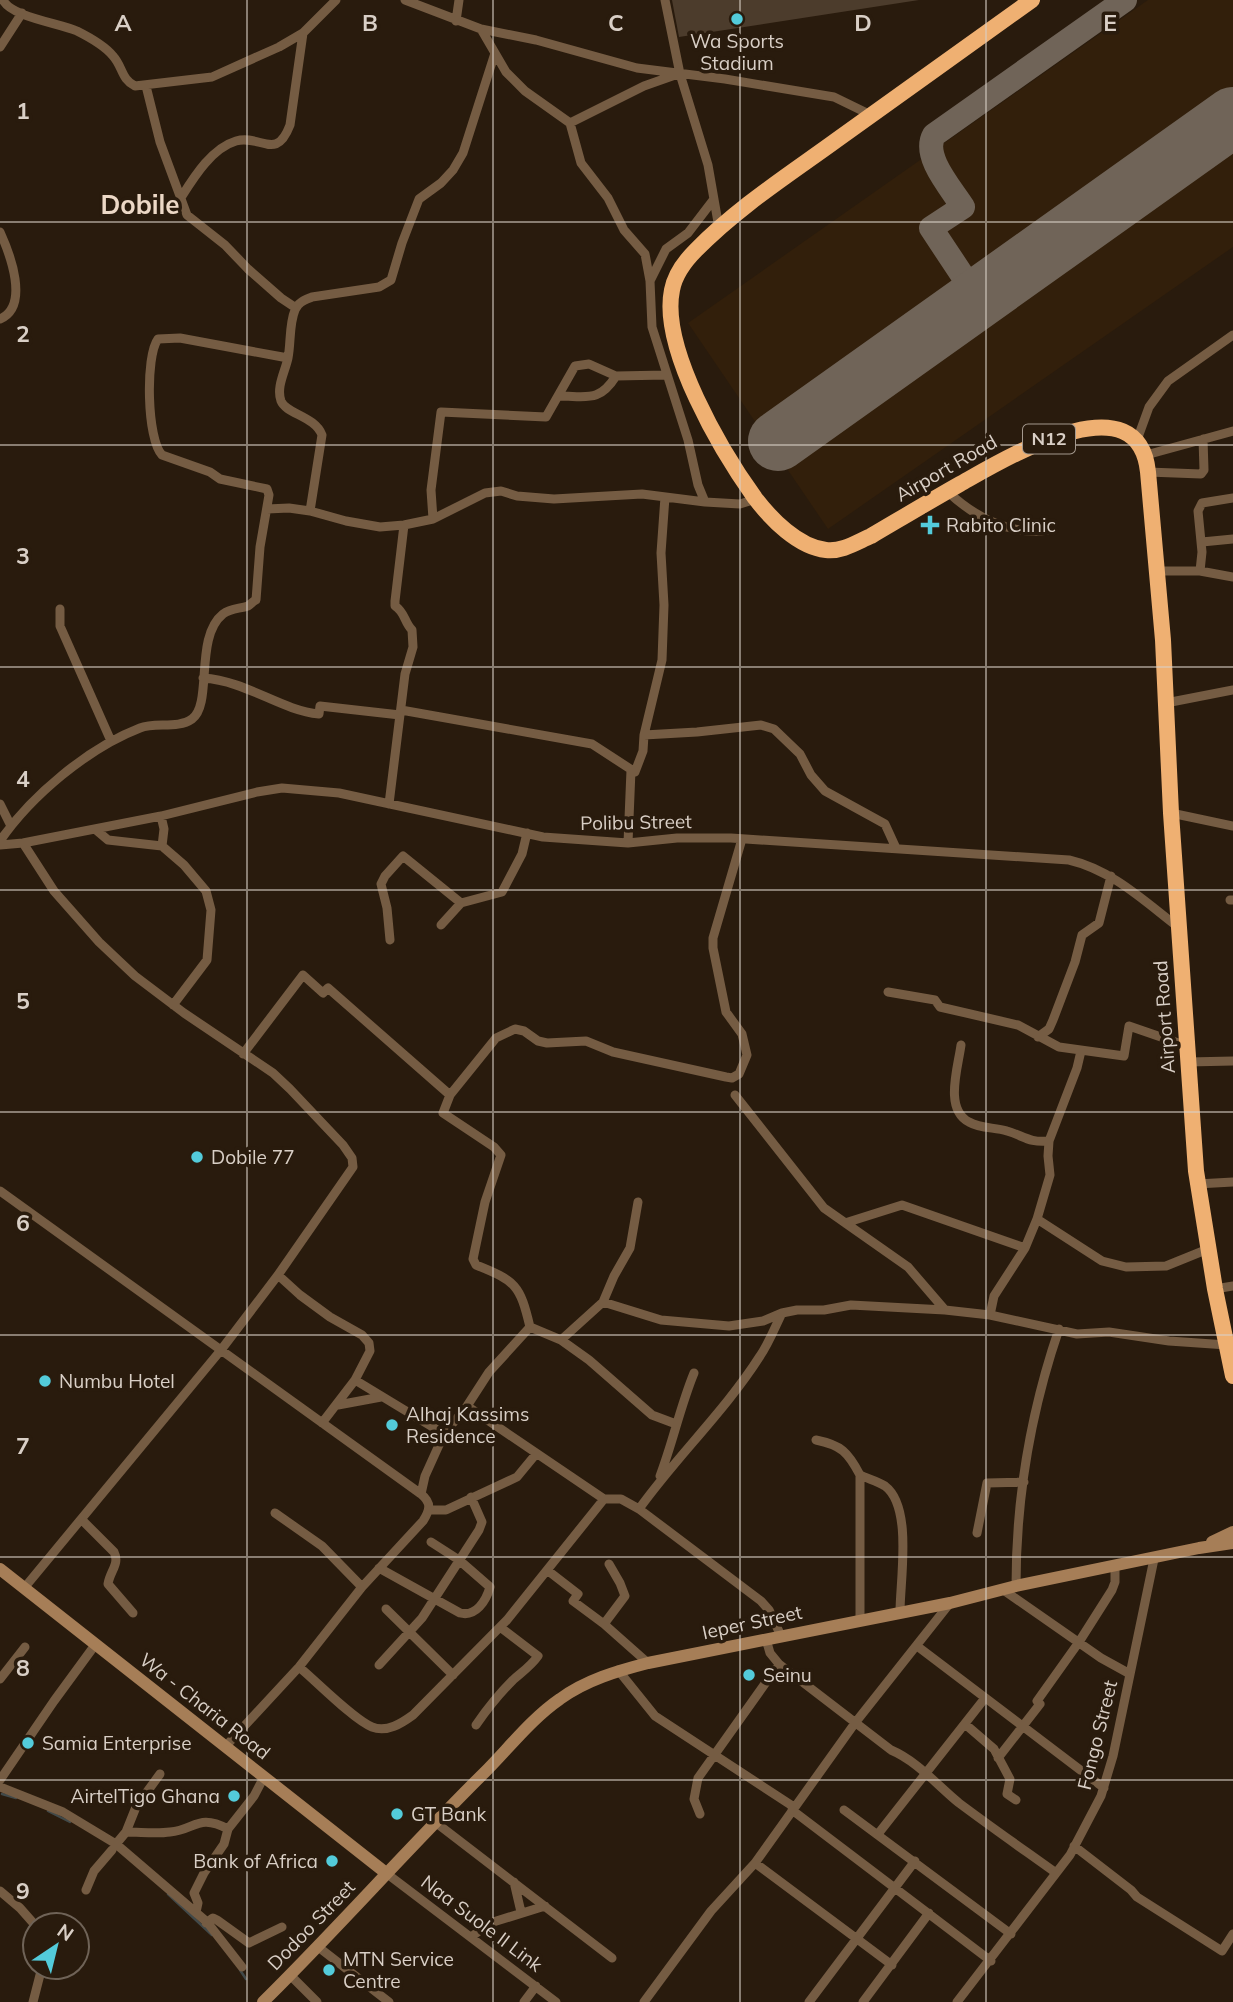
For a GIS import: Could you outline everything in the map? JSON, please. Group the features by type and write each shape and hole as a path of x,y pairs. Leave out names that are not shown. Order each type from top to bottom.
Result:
{"highway":[{"name":"Airport Road","path":"1032,0 719,228 680,269 672,290 671,314 678,349 695,396 721,444 756,499 789,533 807,545 827,550 848,547 1016,452 1053,438 1105,427 1122,430 1137,440 1146,455 1157,571 1178,927 1197,1184 1233,1376"}],"street":[{"path":"4,0 12,10 79,32 112,54 124,77 135,86 212,77 279,47 303,33 336,0"},
{"path":"405,0 481,29 536,40 637,68 834,97 871,115"},
{"path":"456,21 459,0"},
{"path":"666,0 680,74 708,165 719,228"},
{"path":"0,47 22,13"},
{"path":"481,29 506,72 525,91 570,123 582,163 608,198 624,230 645,254 650,281 652,327 705,502"},
{"path":"181,195 202,168 226,145 249,140 269,146 275,145 286,136 290,125 303,33"},
{"path":"310,511 322,435 320,429 304,416 284,405 280,387 296,308 302,300 312,297 379,287 391,281 419,200 441,183 463,153 495,53"},
{"path":"570,123 644,86 680,74"},
{"path":"146,86 160,142 187,215 225,245 281,298 296,308"},
{"path":"650,281 666,249 688,233 714,199"},
{"path":"0,232 16,275 13,306 7,316 0,319"},
{"path":"1137,440 1149,407 1168,381 1233,335"},
{"path":"0,843 11,826 59,778 111,741 143,726 184,722 194,718 199,708 207,640 215,621 236,607 247,606 257,600 260,547 269,495 267,489 219,479 210,472 162,455 156,449 151,419 149,370 153,348 159,339 180,338 288,358"},
{"path":"433,519 431,490 441,412 546,417 575,366 589,364 616,376 666,375"},
{"path":"558,396 592,397 607,390 616,376"},
{"path":"1146,455 1233,431"},
{"path":"1148,472 1201,474 1204,470 1203,439"},
{"path":"267,509 310,511 369,525 404,525 433,519 485,493 501,491 517,496 554,499 642,494 740,504 756,499"},
{"path":"947,491 964,507 1003,526 1030,533 1048,530"},
{"path":"635,772 643,751 644,735 662,660 664,605 661,553 665,497"},
{"path":"1200,571 1202,542 1198,511 1202,503 1233,498"},
{"path":"388,804 405,674 413,647 412,630 402,611 395,606 404,525"},
{"path":"1202,542 1233,539"},
{"path":"1157,571 1200,571 1233,577"},
{"path":"60,608 60,626 111,741"},
{"path":"203,678 221,679 240,685 306,712 319,714 320,705 400,713 592,744 635,772"},
{"path":"1166,703 1233,690"},
{"path":"644,735 761,725 774,729 800,754 811,775 825,791 884,824 896,848"},
{"path":"628,843 631,770 635,772"},
{"name":"Polibu Street","path":"0,843 23,843 95,829 282,788 339,793 527,834 569,840 628,843 677,838 742,839 1055,858 1086,864 1111,876 1178,927"},
{"path":"0,804 11,826"},
{"path":"1171,813 1233,826"},
{"path":"161,816 164,830 162,846"},
{"path":"95,829 108,839 162,846 184,865 206,891 211,910 207,960 173,1004"},
{"path":"441,925 461,903 502,892 522,854 527,834"},
{"path":"530,1327 524,1304 514,1284 474,1262 485,1202 501,1155 494,1147 443,1113 450,1095 496,1038 515,1029 547,1043 586,1041 613,1052 726,1077 739,1074 747,1055 742,1034 726,1012 713,948 715,927 742,839"},
{"path":"23,843 54,891 99,942 135,976 273,1073 290,1088 352,1158 353,1167 278,1275 221,1350 25,1587"},
{"path":"390,940 387,908 381,884 403,856 461,903"},
{"path":"1038,1037 1049,1029 1053,1020 1082,935 1099,923 1111,876"},
{"path":"243,1054 303,975 323,993 328,988 450,1095"},
{"path":"888,992 935,999 940,1007 1018,1025 1059,1047 1081,1051 1124,1056 1129,1026 1187,1046"},
{"path":"961,1045 955,1104 961,1116 978,1126 1010,1132 1032,1142 1049,1141"},
{"path":"990,1315 994,1296 1025,1248 1037,1219 1050,1175 1049,1141 1081,1051"},
{"path":"1188,1062 1233,1061"},
{"path":"735,1095 824,1208 908,1267 945,1310"},
{"path":"1197,1184 1233,1182"},
{"path":"0,1191 421,1494 427,1499 430,1510"},
{"path":"561,1340 603,1302 630,1248 638,1202"},
{"path":"845,1223 902,1205 1025,1248"},
{"path":"1037,1219 1102,1261 1126,1267 1166,1266 1208,1249"},
{"path":"278,1275 300,1295 330,1317 362,1335 369,1343 370,1351 355,1380 322,1423"},
{"path":"1215,1289 1233,1286"},
{"path":"603,1302 661,1320 729,1326 763,1321 782,1312 824,1310 851,1305 945,1310 990,1315 1077,1334 1109,1332 1169,1341 1227,1345"},
{"path":"639,1509 761,1355 782,1312"},
{"path":"530,1327 561,1340 589,1360 652,1415 676,1424"},
{"path":"421,1494 425,1476 444,1434 467,1406 489,1371 530,1327"},
{"path":"1016,1586 1016,1557 1024,1482 1043,1376 1059,1329"},
{"path":"657,1485 694,1373"},
{"path":"355,1380 444,1434"},
{"path":"338,1405 381,1396"},
{"path":"467,1406 604,1499 621,1499 639,1509 761,1601 769,1610 782,1636"},
{"path":"816,1440 835,1444 851,1458 860,1475 860,1620"},
{"path":"430,1510 446,1510 517,1477 536,1454"},
{"path":"860,1475 886,1487 899,1505 902,1525 900,1612"},
{"path":"977,1533 987,1483 1024,1482"},
{"path":"379,1665 409,1633 435,1598 479,1530 481,1522 471,1497"},
{"path":"299,1667 373,1728 396,1727 468,1662 500,1627 604,1499"},
{"path":"225,1747 299,1667 362,1587 430,1510"},
{"path":"275,1513 322,1546 362,1587"},
{"path":"82,1520 114,1552 116,1565 108,1584 133,1613"},
{"path":"1199,1548 1233,1532"},
{"path":"379,1568 465,1615 474,1612 481,1606 489,1587 459,1560 431,1542"},
{"path":"1199,1548 1233,1543"},
{"name":"Ieper Street","path":"386,1873 555,1703 589,1681 648,1663 950,1603 1002,1589 1199,1548"},
{"name":"Fongo Street","path":"957,2002 1056,1873 1074,1846 1104,1788 1154,1559"},
{"path":"604,1624 625,1596 609,1564"},
{"path":"998,1758 1040,1704 1037,1701 1112,1590 1115,1566"},
{"name":"Wa - Charia Road","path":"0,1569 386,1873"},
{"path":"547,1570 578,1594 573,1601 648,1663"},
{"path":"1002,1589 1130,1674"},
{"path":"644,2002 710,1913 755,1863 855,1723 950,1603"},
{"path":"386,1609 453,1675"},
{"path":"476,1725 491,1704 538,1656 500,1627"},
{"path":"766,1639 770,1653 779,1664 891,1750 909,1758 960,1804 1056,1873"},
{"path":"0,1780 95,1645"},
{"path":"917,1646 1104,1788"},
{"path":"0,1679 25,1647"},
{"path":"700,1814 694,1799 698,1779 779,1664"},
{"path":"618,1670 656,1716 793,1809 991,1961"},
{"path":"878,1834 985,1698"},
{"path":"965,1724 994,1749 1010,1779 1007,1794 1016,1800"},
{"path":"86,1889 94,1871 126,1832 136,1807 160,1774"},
{"path":"196,1912 198,1903 194,1893 204,1873 224,1844 228,1829 254,1797 264,1777"},
{"path":"0,1787 63,1812 114,1847 196,1912 242,1967"},
{"path":"844,1810 1011,1934"},
{"path":"126,1832 173,1833 204,1822 217,1823 228,1829"},
{"path":"435,1822 612,1958"},
{"path":"1074,1846 1137,1897 1222,1951 1233,1934"},
{"path":"808,2002 915,1861"},
{"path":"755,1863 892,1965"},
{"name":"Naa Suole II Link","path":"386,1873 556,2002"},
{"name":"Dodoo Street","path":"263,2002 386,1873"},
{"path":"514,1882 521,1912"},
{"path":"0,1891 23,1911"},
{"path":"471,1937 490,1923 545,1906"},
{"path":"863,2002 929,1913"},
{"path":"206,1922 218,1920 249,1942 282,1927"},
{"path":"317,1946 388,2002"},
{"path":"290,1975 317,2002"},
{"path":"33,2002 38,1981"},
{"path":"524,2002 536,1986"}],"shaded area":[{"name":"Wa Sports Stadium","path":"672,0 919,0 679,37"},
{"path":"1148,0 1233,0 1233,247 828,529 688,323"}],"waterway":[{"path":"2,1794 16,1798"},
{"path":"48,1811 70,1822"},
{"path":"168,1894 212,1935"},
{"path":"240,1970 246,1979"}],"taxiway":[{"path":"978,299 931,228 963,207 935,162 931,143 934,135 1125,0"}],"runway":[{"path":"778,441 1233,117"}],"place":[{"name":"Wa Sports Stadium","path":"737,19"},
{"name":"Rabito Clinic","path":"930,525"},
{"name":"Dobile 77","path":"197,1157"},
{"name":"Numbu Hotel","path":"45,1381"},
{"name":"Alhaj Kassims Residence","path":"392,1425"},
{"name":"Seinu","path":"749,1675"},
{"name":"Samia Enterprise","path":"28,1743"},
{"name":"AirtelTigo Ghana","path":"234,1796"},
{"name":"GT Bank","path":"397,1814"},
{"name":"Bank of Africa","path":"332,1861"},
{"name":"MTN Service Centre","path":"329,1970"}],"district":[{"name":"Dobile","path":"140,205"}]}
